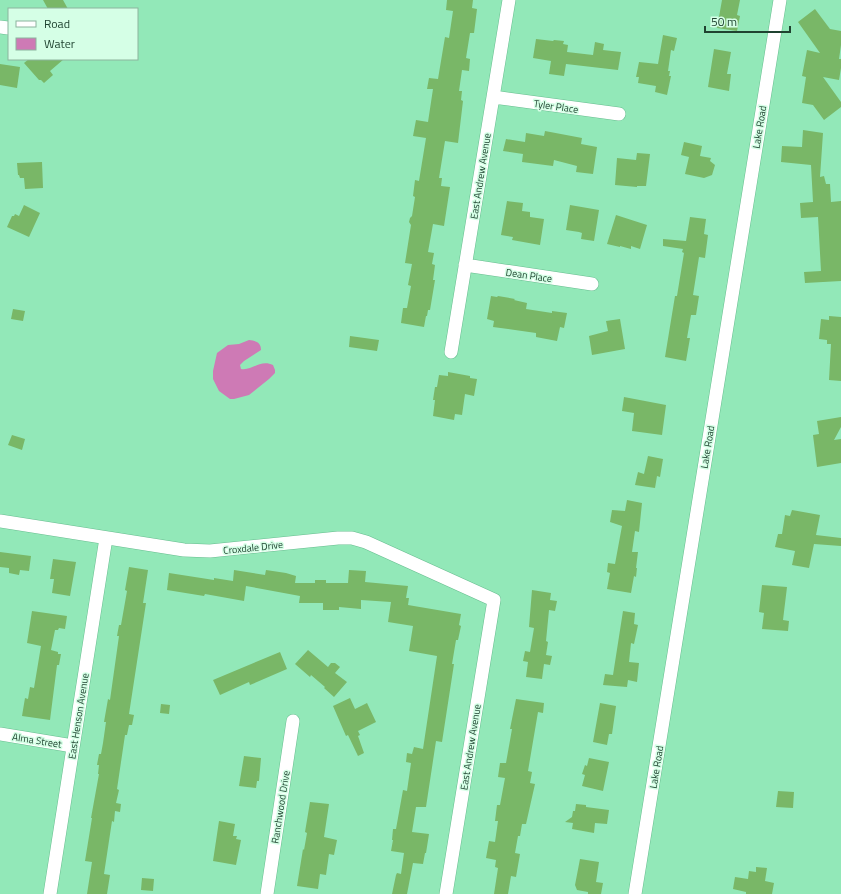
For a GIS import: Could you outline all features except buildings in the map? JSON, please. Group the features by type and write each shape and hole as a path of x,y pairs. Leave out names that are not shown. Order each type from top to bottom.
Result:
{"street":[{"name":"East Andrew Avenue","path":"451,352 510,0"},
{"name":"Lake Road","path":"635,894 780,0"},
{"name":"Tyler Place","path":"493,97 619,114"},
{"name":"Dean Place","path":"466,265 592,284"},
{"name":"Croxdale Drive","path":"0,521 184,550 210,551 338,538 352,538 366,542 494,600"},
{"name":"East Henson Avenue","path":"50,894 106,538"},
{"name":"East Andrew Avenue","path":"446,894 494,600"},
{"name":"Ranchwood Drive","path":"267,894 293,721"},
{"name":"Alma Street","path":"0,734 73,746"}],"water":[{"path":"249,340 258,342 261,350 244,361 240,365 241,369 264,363 273,365 275,373 249,395 230,399 219,391 213,379 213,371 217,353 228,345 239,344"}]}
